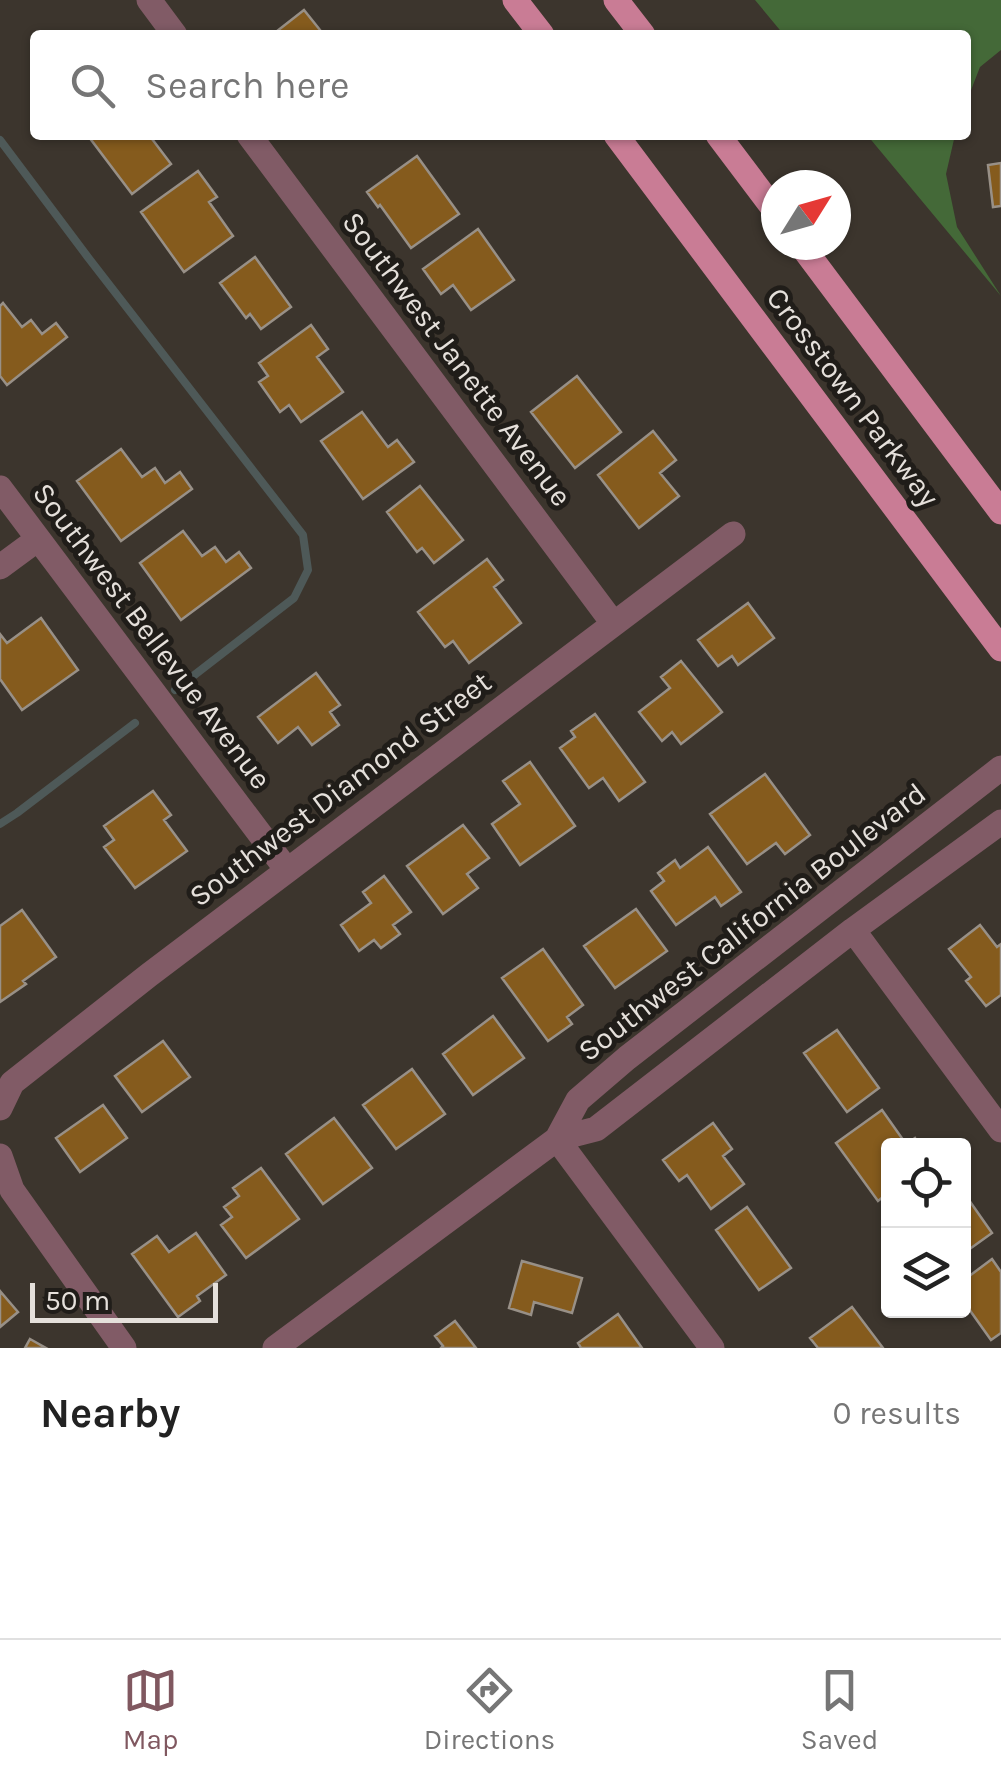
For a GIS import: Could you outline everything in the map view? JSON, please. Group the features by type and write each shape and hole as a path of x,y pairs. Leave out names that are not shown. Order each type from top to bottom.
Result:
{"main road":[{"path":"516,0 538,30"},
{"path":"616,0 639,30"},
{"name":"Crosstown Parkway","path":"620,140 1001,649"},
{"path":"722,140 761,192"},
{"name":"Crosstown Parkway","path":"811,260 1001,512"}],"street":[{"path":"149,0 171,30"},
{"name":"Southwest Janette Avenue","path":"253,140 612,623"},
{"name":"Southwest Bellevue Avenue","path":"0,488 287,870"},
{"name":"Southwest Diamond Street","path":"0,1108 12,1082 733,534"},
{"path":"0,568 38,539"},
{"name":"Southwest California Boulevard","path":"557,1139 578,1100 627,1058 1001,768"},
{"name":"Southwest California Boulevard","path":"275,1348 557,1139 596,1129 853,930 1001,822"},
{"path":"853,930 1001,1130"},
{"path":"557,1139 712,1348"},
{"path":"0,1156 12,1190 124,1348"}],"green space":[{"path":"755,0 1001,0 1001,50 980,67 971,90 971,30 780,30"},
{"path":"871,140 954,140 946,174 957,227 1001,296"}],"building":[{"path":"304,10 320,30 278,30"},
{"path":"91,140 153,140 171,164 132,194"},
{"path":"417,156 459,214 411,248 367,192"},
{"path":"1001,163 1001,206 993,207 988,165"},
{"path":"198,171 217,197 209,202 233,236 184,272 141,212"},
{"path":"478,229 514,280 471,310 453,285 441,294 423,269"},
{"path":"255,257 291,307 261,329 250,314 246,318 220,283"},
{"path":"3,303 22,327 31,320 42,334 56,323 67,337 7,385 0,376"},
{"path":"311,325 328,349 317,357 343,392 301,422 289,405 280,412 259,382 268,376 259,363"},
{"path":"577,376 621,432 575,468 531,412"},
{"path":"362,412 388,447 397,440 414,462 363,499 321,441"},
{"path":"653,431 676,460 660,473 679,496 639,528 598,475"},
{"path":"121,449 142,477 155,468 165,483 180,472 192,489 121,541 77,481"},
{"path":"420,486 463,540 434,563 422,548 417,552 387,512"},
{"path":"183,531 202,556 215,547 226,562 239,552 251,568 181,620 140,563"},
{"path":"487,559 503,580 494,587 521,623 469,663 453,641 445,647 418,612"},
{"path":"748,603 774,638 738,665 732,656 718,666 698,640"},
{"path":"41,618 78,670 22,710 0,679 0,634 7,643"},
{"path":"681,661 722,712 681,744 672,732 662,741 639,712 670,688 661,677"},
{"path":"316,673 340,705 330,712 339,725 312,745 298,727 278,743 258,717"},
{"path":"595,714 645,782 619,801 603,778 589,788 560,748 575,737 571,731"},
{"path":"530,762 575,826 520,865 492,824 520,804 503,781"},
{"path":"765,774 810,835 785,854 776,843 747,864 710,814"},
{"path":"153,791 171,815 164,820 187,851 135,888 104,847 114,840 104,826"},
{"path":"463,825 489,858 467,874 478,888 443,914 407,866"},
{"path":"708,847 741,892 721,906 715,897 676,925 651,891 664,881 658,873 675,860 680,868"},
{"path":"384,876 411,912 393,925 400,934 381,948 374,940 359,951 341,925 371,903 363,892"},
{"path":"636,909 667,951 615,988 584,946"},
{"path":"22,910 56,957 0,1002 0,926"},
{"path":"980,925 997,947 1001,944 1001,995 986,1006 966,981 971,977 949,949"},
{"path":"543,949 583,1005 567,1017 572,1024 548,1041 502,978"},
{"path":"493,1016 524,1058 473,1095 443,1054"},
{"path":"837,1030 879,1088 847,1112 804,1053"},
{"path":"163,1041 190,1077 142,1112 115,1076"},
{"path":"412,1069 445,1114 396,1149 363,1105"},
{"path":"103,1105 127,1138 80,1172 56,1138"},
{"path":"882,1110 902,1138 881,1138 878,1201 836,1143"},
{"path":"334,1118 372,1168 323,1204 286,1154"},
{"path":"713,1123 732,1149 723,1156 744,1184 711,1209 687,1175 679,1181 663,1160"},
{"path":"261,1168 299,1219 246,1258 221,1225 232,1217 224,1207 239,1196 233,1188"},
{"path":"971,1203 992,1233 971,1248"},
{"path":"747,1207 791,1268 759,1290 716,1230"},
{"path":"196,1233 226,1275 197,1296 200,1301 178,1317 132,1254 157,1236 169,1252"},
{"path":"992,1259 1001,1272 1001,1333 991,1340 971,1312 971,1275"},
{"path":"522,1261 582,1278 572,1313 534,1302 531,1315 509,1308"},
{"path":"0,1291 18,1312 0,1327"},
{"path":"852,1307 883,1348 818,1348 810,1338"},
{"path":"618,1314 642,1348 581,1348 578,1343"},
{"path":"455,1321 476,1348 441,1348 435,1336"},
{"path":"30,1339 46,1348 25,1348"}],"waterway":[{"path":"0,140 303,535 308,570 294,598 175,690"},
{"path":"0,824 135,723"}]}
